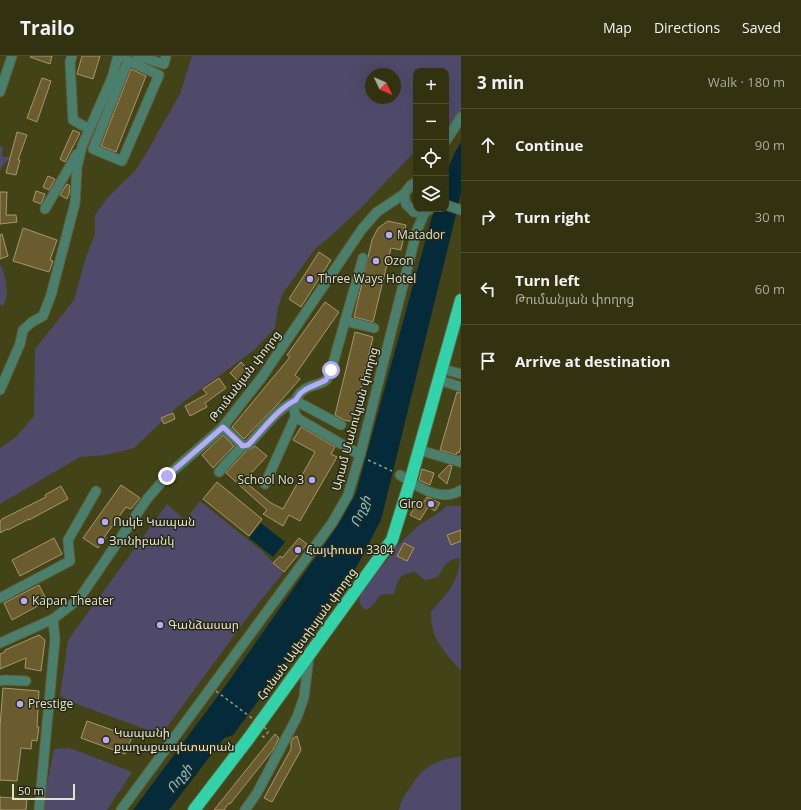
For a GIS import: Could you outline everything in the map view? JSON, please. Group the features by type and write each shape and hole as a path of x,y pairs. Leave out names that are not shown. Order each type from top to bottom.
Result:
{"highway":[{"name":"Հունան Ավետիսյան փողոց","path":"194,810 309,656 392,540 405,479 419,450 460,305"}],"street":[{"path":"0,92 12,56"},
{"path":"72,56 70,62 73,120 89,129"},
{"path":"45,209 82,146 112,78 118,56"},
{"path":"137,56 164,64 166,56"},
{"path":"125,58 158,75 122,161 93,149 125,58"},
{"path":"447,140 461,117"},
{"path":"0,390 20,344 23,330 32,322 43,316 51,295 74,203 77,167 82,146"},
{"name":"Թումանյան փողոց","path":"0,643 53,619 79,599 147,499 167,476 223,427 262,377 362,229 377,212 404,194 413,183"},
{"path":"404,194 406,203 413,211"},
{"path":"389,203 406,203"},
{"path":"449,206 461,210"},
{"name":"Արամ Մանուկյան փողոց","path":"414,212 417,230"},
{"name":"Արամ Մանուկյան փողոց","path":"121,810 332,523 348,495 361,456 417,230 427,212"},
{"path":"361,456 297,418 294,411 294,405 298,396 308,388 326,380 331,370 363,258"},
{"path":"345,321 374,328"},
{"path":"441,375 461,374"},
{"path":"441,375 461,387"},
{"path":"296,400 341,425"},
{"path":"219,472 242,446 248,445 281,410 289,403 296,400"},
{"path":"265,484 296,415"},
{"path":"223,427 242,446"},
{"path":"419,450 460,462 461,460"},
{"path":"405,479 441,496 457,493 461,490"},
{"path":"0,598 70,561 68,540 96,491"},
{"path":"38,810 56,639 53,619"},
{"path":"245,810 257,793 297,717 304,697 309,656"},
{"path":"0,682 4,680 26,681"}],"path":[{"path":"361,456 405,479"},
{"path":"216,690 269,732"}],"shaded area":[{"path":"192,56 461,56 461,113 454,123 449,127 449,68 413,68 413,154 363,206 315,249 283,293 278,307 275,328 254,350 177,407 134,448 106,455 80,457 0,504 0,448 16,437 34,416 35,349 74,300 86,257 95,234 95,215 108,197 135,171 180,94"},
{"path":"0,145 3,148 2,157 10,158 3,165 0,171"},
{"path":"0,264 4,273 7,292 5,302 2,306 0,304"},
{"name":"Գանձասար","path":"200,501 262,551 283,573 253,610 161,735 74,703 60,696 68,640 167,504 185,520"},
{"path":"447,506 461,506 461,671 444,651 436,638 431,622 431,612 447,594 454,582 459,567 460,558 456,558 449,562 438,577 425,580 415,572 402,576 398,581 394,594 380,595 372,606 366,610 361,606 359,599 367,582 386,562 393,550 418,526"},
{"path":"70,748 132,772 107,810 42,810 54,749"},
{"path":"461,756 461,810 399,810 405,795 421,773 432,764 445,759"}],"water":[{"name":"Ողջի","path":"461,142 461,194 381,520 357,566 233,735 224,738 169,810 133,810 226,685 338,525 356,493 431,220 434,212 449,212 449,167"},
{"path":"261,523 285,542 273,557 249,538"}],"building":[{"path":"52,56 50,64 30,57"},
{"path":"82,56 100,56 93,79 77,74"},
{"path":"131,69 146,76 116,152 101,146"},
{"path":"42,78 51,81 37,122 27,118"},
{"path":"73,130 80,133 65,162 60,159"},
{"path":"17,132 27,135 18,160 20,160 16,175 6,173"},
{"path":"48,176 55,179 49,190 43,187"},
{"path":"67,184 70,186 67,199 60,195"},
{"path":"36,191 45,194 41,204 33,201"},
{"path":"0,192 7,192 6,215 16,215 17,222 0,224"},
{"path":"388,221 406,225 401,250 391,248 373,322 354,317 372,240 378,228"},
{"path":"23,228 57,240 50,260 53,261 49,272 13,261"},
{"path":"2,234 8,256 0,259 0,235"},
{"name":"Three Ways Hotel","path":"319,252 331,260 301,307 289,299"},
{"path":"325,302 339,312 295,375 300,379 244,439 232,427 290,357 287,355"},
{"path":"355,332 373,337 353,422 344,420 335,415"},
{"path":"241,362 249,370 238,381 230,373"},
{"path":"219,378 226,388 205,403 207,407 190,416 185,406 207,394 203,389"},
{"path":"457,392 461,393 461,447 459,453 457,452 456,455 440,450"},
{"path":"173,413 175,419 164,424 161,418"},
{"name":"School No 3","path":"301,427 335,447 331,454 337,457 300,521 289,515 283,526 263,514 267,510 226,473 246,451 255,446 267,456 244,481 271,503 283,509 315,452 293,440"},
{"path":"223,435 234,446 213,468 202,455"},
{"path":"449,465 452,466 447,484 438,476"},
{"path":"422,469 434,473 430,485 419,480"},
{"path":"217,482 262,519 249,536 203,499"},
{"path":"121,485 140,498 132,508 130,509 126,507 105,536 105,540 98,548 83,538"},
{"path":"61,486 68,499 29,520 0,533 0,521 2,519 46,497 45,495"},
{"path":"427,497 440,503 435,511 428,507 420,520 410,515 417,503 421,506"},
{"path":"461,530 461,541 451,545 447,535"},
{"path":"54,538 62,554 20,576 12,560"},
{"path":"299,538 307,544 284,572 273,563 280,556 282,558"},
{"path":"404,543 414,548 407,561 397,556"},
{"path":"39,585 47,601 12,620 4,603"},
{"path":"39,635 45,640 41,671 25,668 26,658 0,669 0,654 5,652 5,650"},
{"path":"3,688 39,691 37,727 39,727 37,741 32,740 31,749 21,748 17,781 0,780 0,726"},
{"path":"87,721 132,737 125,754 81,738"},
{"path":"275,734 279,738 273,750 230,804 229,803 224,810 214,810"},
{"path":"297,736 301,750 272,802 264,798 291,749 291,742 293,738"},
{"path":"0,797 27,799 26,810 0,810"}],"place":[{"name":"Matador","path":"389,235"},
{"name":"Ozon","path":"376,261"},
{"name":"Three Ways Hotel","path":"310,279"},
{"name":"School No 3","path":"312,480"},
{"name":"Giro","path":"431,504"},
{"name":"Ոսկե Կապան","path":"105,522"},
{"name":"Յունիբանկ","path":"101,541"},
{"name":"Հայփոստ 3304","path":"298,550"},
{"name":"Kapan Theater","path":"24,601"},
{"name":"Գանձասար","path":"160,625"},
{"name":"Prestige","path":"20,704"},
{"name":"Կապանի քաղաքապետարան","path":"106,740"}],"route":[{"path":"167,476 223,427 242,446 248,445 289,403 296,400 298,396 308,388 326,380 331,370"}]}
